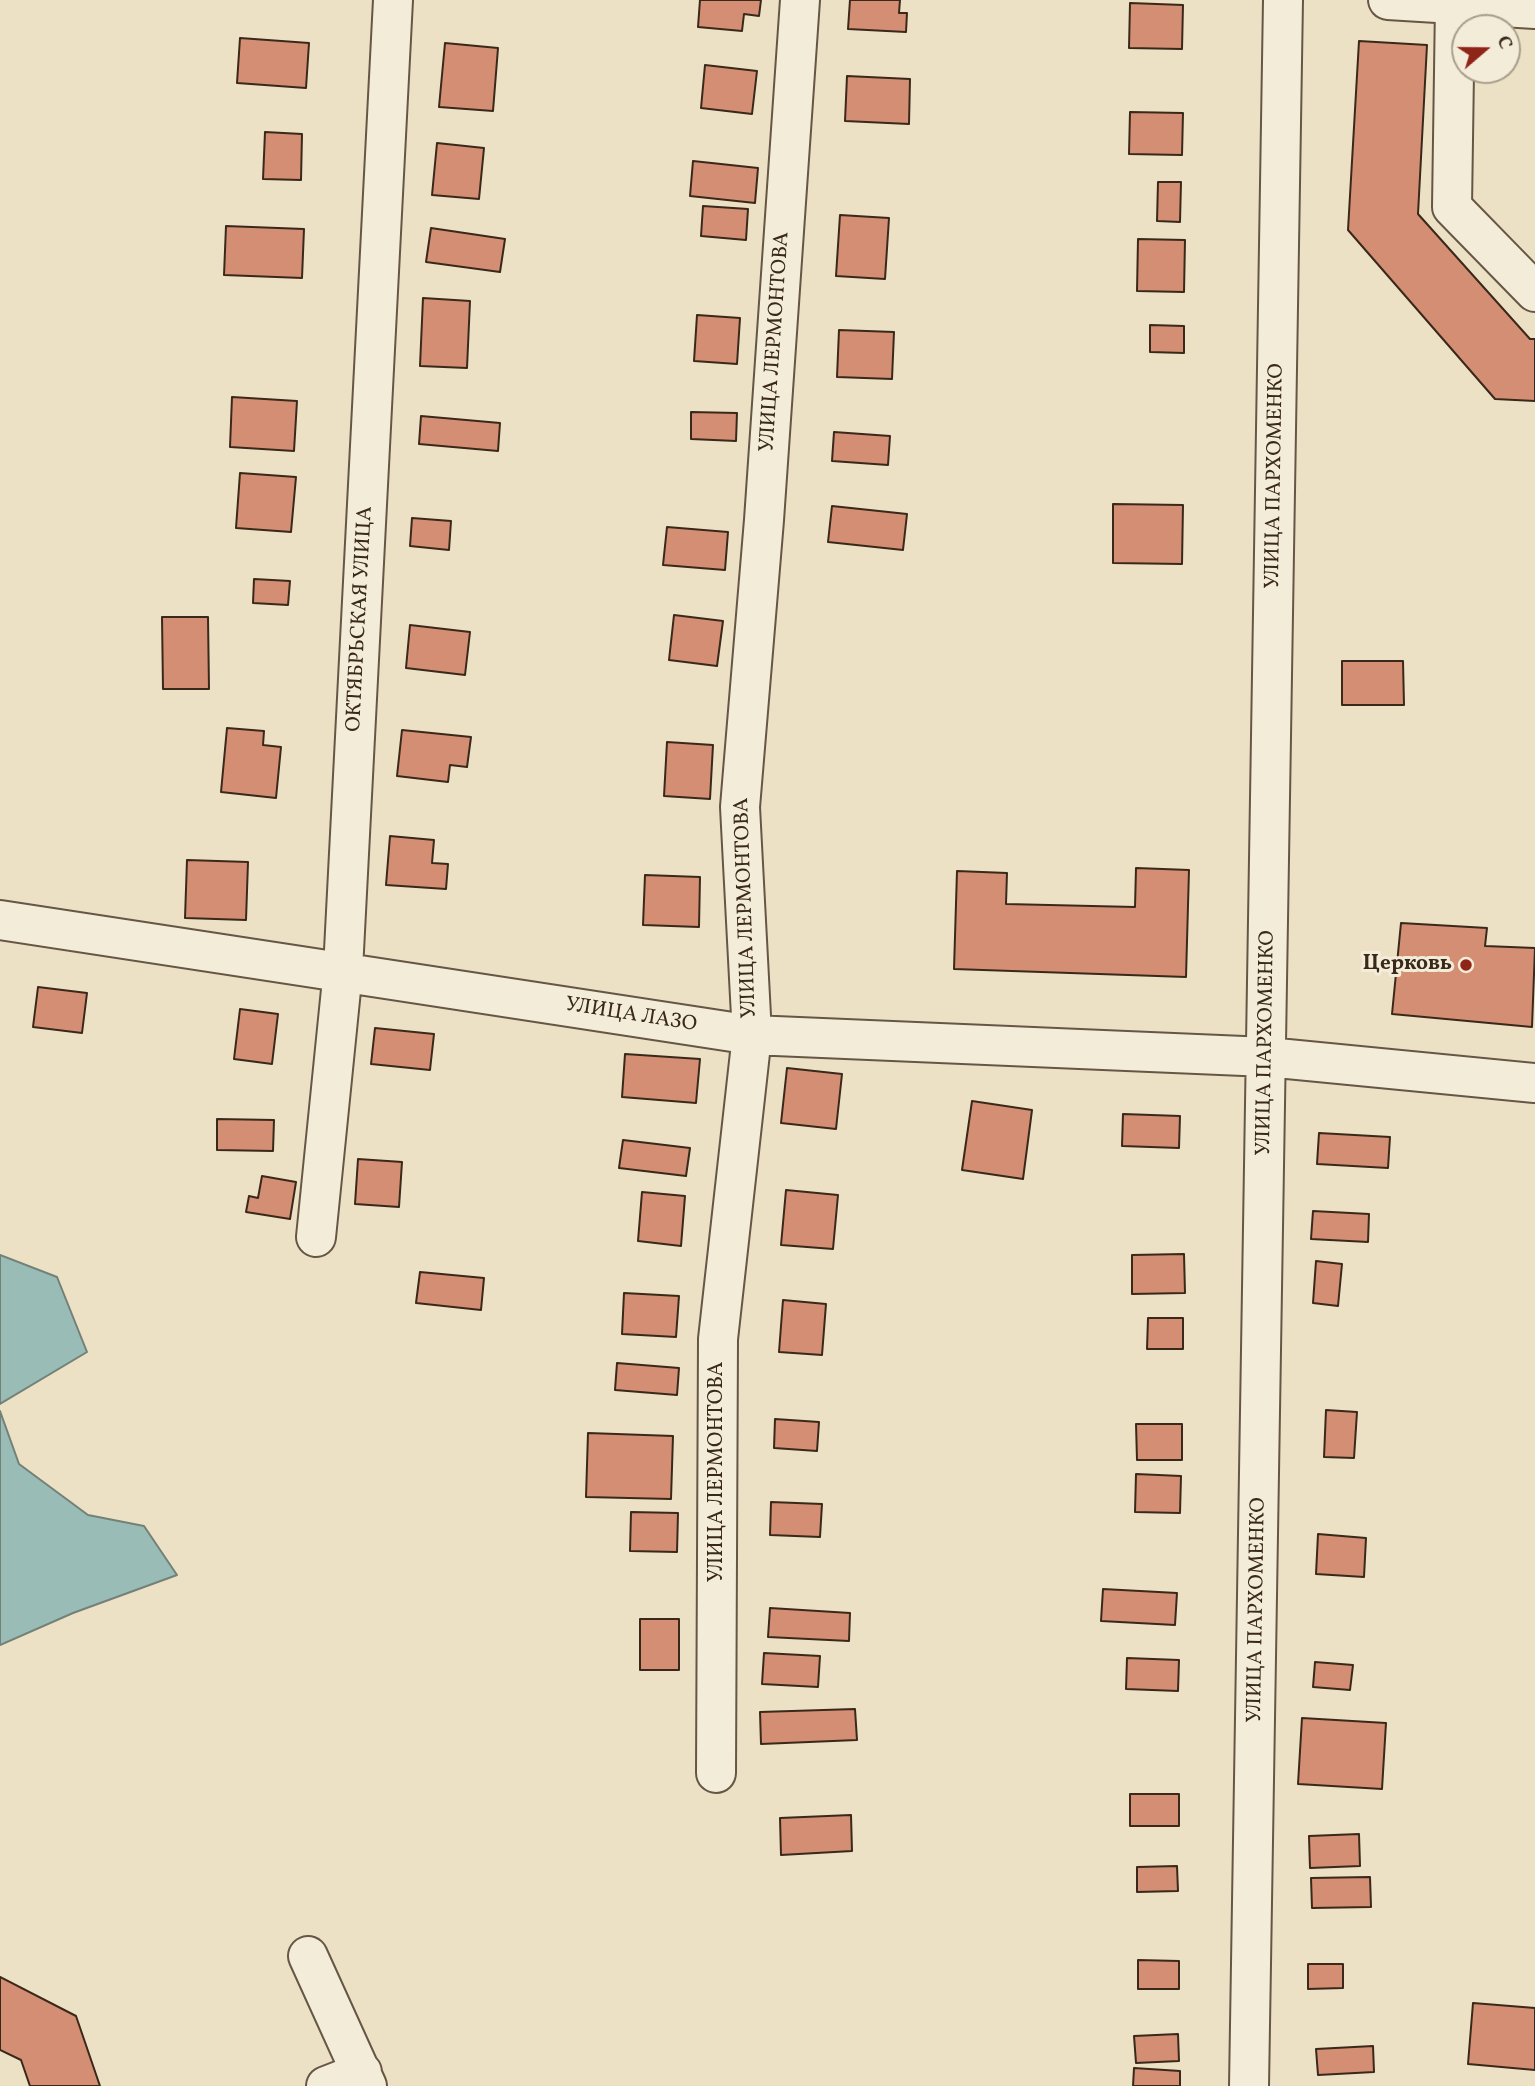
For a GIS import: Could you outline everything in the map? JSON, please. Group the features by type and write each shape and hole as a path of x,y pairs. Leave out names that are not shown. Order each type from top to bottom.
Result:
{"street":[{"name":"ОКТЯБРЬСКАЯ УЛИЦА","path":"316,1237 342,970 393,0"},
{"name":"УЛИЦА ЛЕРМОНТОВА","path":"716,1773 718,1339 752,1035 740,807 800,0"},
{"name":"УЛИЦА ПАРХОМЕНКО","path":"1249,2086 1283,0"},
{"path":"1388,0 1535,9"},
{"path":"1455,4 1452,207 1535,292"},
{"name":"УЛИЦА ЛАЗО","path":"0,920 342,970 752,1035 1267,1057 1535,1083"},
{"path":"308,1956 365,2079 326,2086"}],"water":[{"path":"0,1255 57,1277 87,1352 0,1404"},
{"path":"0,1411 19,1464 88,1515 144,1526 177,1575 73,1613 0,1645"}],"building":[{"path":"700,0 761,0 759,16 744,14 742,31 698,27"},
{"path":"850,0 900,0 899,13 907,13 906,32 848,29"},
{"path":"1130,3 1183,5 1182,49 1129,48"},
{"path":"240,38 309,43 306,88 237,83"},
{"path":"1359,41 1427,45 1418,214 1530,339 1535,339 1535,401 1495,399 1348,230"},
{"path":"445,43 498,48 493,111 439,107"},
{"path":"705,65 757,71 752,114 701,108"},
{"path":"847,76 910,79 909,124 845,121"},
{"path":"1130,112 1183,113 1182,155 1129,154"},
{"path":"265,132 302,134 301,180 263,179"},
{"path":"437,143 484,148 479,199 432,195"},
{"path":"693,161 758,168 755,203 690,196"},
{"path":"1158,182 1181,182 1180,222 1157,221"},
{"path":"703,206 748,209 746,240 701,236"},
{"path":"840,215 889,218 885,279 836,276"},
{"path":"226,226 304,229 302,278 224,275"},
{"path":"431,228 505,239 500,272 426,262"},
{"path":"1138,239 1185,240 1184,292 1137,291"},
{"path":"423,298 470,301 467,368 420,366"},
{"path":"697,315 740,318 737,364 694,361"},
{"path":"1150,325 1184,326 1184,353 1150,352"},
{"path":"839,330 894,332 892,379 837,377"},
{"path":"232,397 297,401 294,451 230,447"},
{"path":"691,412 737,413 736,441 691,439"},
{"path":"421,416 500,423 498,451 419,444"},
{"path":"834,432 890,436 888,465 832,461"},
{"path":"240,473 296,477 291,532 236,528"},
{"path":"1113,504 1183,505 1182,564 1113,563"},
{"path":"832,506 907,514 903,550 828,542"},
{"path":"412,518 451,521 449,550 410,546"},
{"path":"667,527 728,532 725,570 663,565"},
{"path":"254,579 290,581 288,605 253,603"},
{"path":"674,615 723,621 717,666 669,660"},
{"path":"162,617 208,617 209,689 163,689"},
{"path":"410,625 470,632 465,675 406,668"},
{"path":"1342,661 1403,661 1404,705 1342,705"},
{"path":"227,728 264,731 263,745 281,747 276,798 221,792"},
{"path":"402,730 471,737 467,767 450,765 448,782 397,776"},
{"path":"667,742 713,745 710,799 664,796"},
{"path":"390,836 434,840 432,863 448,864 446,889 386,885"},
{"path":"187,860 248,862 246,920 185,918"},
{"path":"1136,868 1189,870 1186,977 954,969 957,871 1007,873 1006,904 1135,907"},
{"path":"645,875 700,877 699,927 643,925"},
{"name":"Церковь","path":"1401,923 1487,928 1485,946 1535,948 1532,1027 1392,1014"},
{"path":"38,987 87,993 82,1033 33,1027"},
{"path":"240,1009 278,1014 272,1064 234,1059"},
{"path":"375,1028 434,1034 430,1070 371,1064"},
{"path":"625,1054 700,1059 696,1103 622,1097"},
{"path":"787,1068 842,1074 836,1129 781,1123"},
{"path":"972,1101 1032,1110 1023,1179 962,1170"},
{"path":"1123,1114 1180,1116 1179,1148 1122,1146"},
{"path":"217,1119 274,1120 273,1151 217,1150"},
{"path":"1319,1133 1390,1137 1388,1168 1317,1164"},
{"path":"623,1140 690,1148 686,1176 619,1168"},
{"path":"358,1159 402,1162 399,1207 355,1204"},
{"path":"262,1176 296,1182 290,1219 246,1212 249,1196 258,1198"},
{"path":"786,1190 838,1195 833,1249 781,1245"},
{"path":"642,1192 685,1196 681,1246 638,1241"},
{"path":"1313,1211 1369,1214 1368,1242 1311,1239"},
{"path":"1184,1254 1185,1293 1132,1294 1132,1255"},
{"path":"1316,1261 1342,1264 1338,1306 1313,1303"},
{"path":"420,1272 484,1278 481,1310 416,1303"},
{"path":"624,1293 679,1296 676,1337 622,1334"},
{"path":"783,1300 826,1304 822,1355 779,1352"},
{"path":"1148,1318 1183,1318 1183,1349 1147,1349"},
{"path":"617,1363 679,1368 677,1395 615,1390"},
{"path":"1326,1410 1357,1412 1354,1458 1324,1457"},
{"path":"775,1419 819,1422 817,1451 774,1448"},
{"path":"1136,1424 1182,1424 1182,1460 1137,1460"},
{"path":"588,1433 673,1436 671,1499 586,1497"},
{"path":"1136,1474 1181,1476 1180,1513 1135,1512"},
{"path":"771,1502 822,1504 820,1537 770,1535"},
{"path":"631,1512 678,1513 677,1552 630,1551"},
{"path":"1318,1534 1366,1538 1364,1577 1316,1574"},
{"path":"1103,1589 1177,1593 1175,1625 1101,1621"},
{"path":"770,1608 850,1613 849,1641 768,1637"},
{"path":"640,1619 679,1619 679,1670 640,1670"},
{"path":"764,1653 820,1656 818,1687 762,1684"},
{"path":"1127,1658 1179,1660 1178,1691 1126,1689"},
{"path":"1315,1662 1353,1665 1350,1690 1313,1687"},
{"path":"855,1709 857,1740 761,1744 760,1712"},
{"path":"1302,1718 1386,1723 1382,1789 1298,1784"},
{"path":"1130,1794 1179,1794 1179,1826 1130,1826"},
{"path":"851,1815 852,1851 781,1855 780,1818"},
{"path":"1359,1834 1360,1866 1310,1868 1309,1836"},
{"path":"1177,1866 1178,1891 1137,1892 1137,1867"},
{"path":"1370,1877 1371,1907 1312,1908 1311,1878"},
{"path":"1138,1960 1179,1961 1179,1989 1138,1989"},
{"path":"1308,1964 1343,1964 1343,1988 1308,1989"},
{"path":"0,1977 76,2016 100,2086 30,2086 21,2060 0,2050"},
{"path":"1473,2003 1535,2008 1535,2070 1468,2064"},
{"path":"1178,2034 1179,2061 1136,2063 1134,2036"},
{"path":"1373,2046 1374,2072 1318,2075 1316,2049"},
{"path":"1134,2068 1180,2071 1180,2086 1133,2086"}],"place":[{"name":"Церковь","path":"1466,965"}]}
